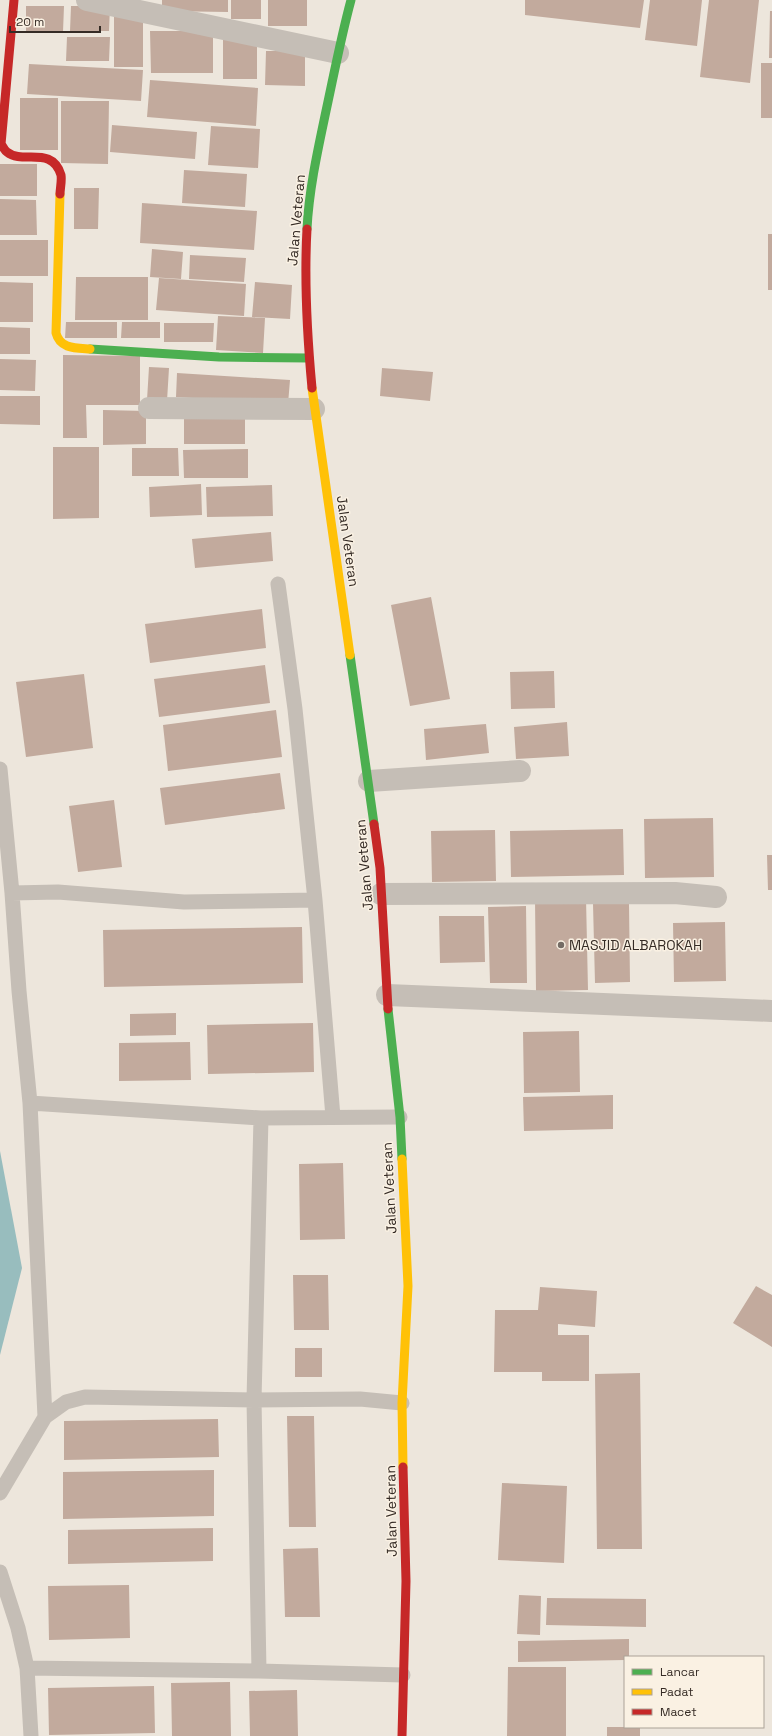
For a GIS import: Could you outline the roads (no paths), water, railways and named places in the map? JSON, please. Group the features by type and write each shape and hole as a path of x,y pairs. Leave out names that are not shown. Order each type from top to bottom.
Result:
{"main road":[{"path":"14,0 1,144 5,151 11,154 43,157 52,160 59,168 62,176 55,325 55,334 59,342 69,347 160,355 309,358"},
{"name":"Jalan Veteran","path":"351,0 319,144 308,212 305,266 306,318 314,409 369,781 380,868 387,995 400,1117 408,1286 402,1403 406,1581 402,1736"}],"street":[{"path":"87,0 338,53"},
{"path":"149,408 314,409"},
{"path":"369,781 520,771"},
{"path":"381,894 675,893 716,897"},
{"path":"387,995 772,1011"}],"lane":[{"path":"278,584 295,710 315,900 333,1117"},
{"path":"0,769 30,1103 45,1417"},
{"path":"12,894 58,892 184,902 315,900"},
{"path":"30,1103 261,1118 400,1117"},
{"path":"259,1671 254,1400 261,1118"},
{"path":"0,1493 45,1417 66,1402 85,1397 254,1400 360,1399 402,1403"},
{"path":"0,1572 18,1628 27,1668 31,1736"},
{"path":"27,1668 259,1671 403,1675"}],"water":[{"path":"0,1151 22,1268 0,1355"}],"place":[{"name":"MASJID ALBAROKAH","path":"561,945"}]}
